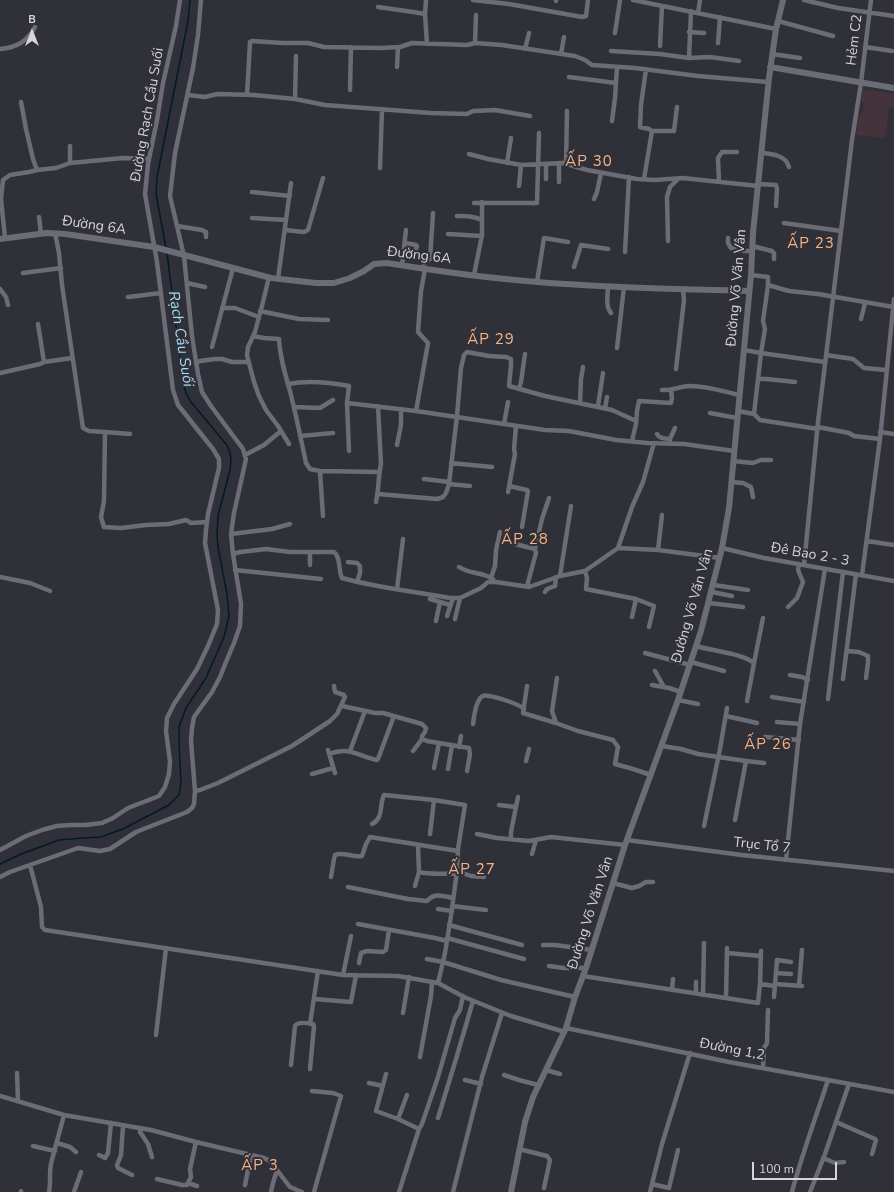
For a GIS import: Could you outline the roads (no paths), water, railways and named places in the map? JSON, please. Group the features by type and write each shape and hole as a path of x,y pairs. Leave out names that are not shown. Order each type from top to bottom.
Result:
{"street":[{"name":"Đường Rạch Cầu Suối","path":"0,850 26,836 57,826 86,826 102,823 128,808 159,796 165,788 170,774 166,731 167,718 174,704 197,670 217,624 218,610 206,543 207,522 219,468 219,459 213,449 178,405 173,390 155,247 145,194 149,159 180,0"},
{"path":"0,878 30,865 78,848 100,851 110,849 136,832 187,812 192,808 194,804 195,791 191,741 194,717 212,692 220,677 240,626 241,604 231,534 234,512 246,459 243,449 202,392 196,363 182,255 170,196 175,153 184,108 188,96 198,35 201,0"},
{"path":"426,0 425,14 427,44"},
{"path":"473,0 509,4 582,17 586,16 588,0"},
{"path":"615,34 620,0"},
{"path":"634,0 776,29"},
{"path":"660,46 664,6 666,0"},
{"path":"698,13 700,0"},
{"name":"Đường Võ Văn Vân","path":"512,1192 519,1149 525,1122 533,1097 538,1084 566,1030 575,997 592,950 626,843 681,692 714,585 728,517 768,82 776,29 784,0"},
{"path":"804,0 838,8 894,16"},
{"name":"Hẻm C2","path":"788,607 797,598 802,582 798,570 802,565 852,140 861,83 871,0"},
{"path":"378,7 425,14"},
{"path":"689,58 690,11"},
{"path":"475,43 476,15"},
{"path":"718,43 720,17"},
{"path":"778,21 833,36"},
{"path":"0,49 18,45 31,35 35,27"},
{"path":"689,32 704,33"},
{"path":"526,49 529,34"},
{"path":"561,54 564,37"},
{"path":"247,95 251,41 308,43 324,47 380,48 398,47 412,43 467,45 475,43 502,45 575,56 592,65 646,69 768,82"},
{"path":"350,90 351,47"},
{"path":"397,68 398,47"},
{"path":"865,47 892,51"},
{"path":"611,51 689,58 710,57 739,61"},
{"path":"772,54 800,58"},
{"path":"295,99 296,56"},
{"path":"612,121 617,67"},
{"path":"770,68 894,88"},
{"path":"646,69 640,105 640,127 652,131 674,131 677,107"},
{"path":"569,77 616,84"},
{"path":"188,96 205,97 217,94 247,95 295,99 325,105 431,113 467,114 472,112 495,110 530,116"},
{"path":"21,102 33,159 37,170"},
{"path":"380,168 382,109"},
{"path":"566,164 567,111"},
{"path":"644,179 652,131"},
{"path":"474,203 537,203 540,133"},
{"path":"507,163 511,138"},
{"path":"70,146 70,163"},
{"path":"719,182 718,158 722,152 736,152"},
{"path":"761,153 774,154 785,159 789,167"},
{"path":"469,154 520,165 566,164 602,173 644,179 655,180 683,178 758,185 776,185 778,190 776,206"},
{"path":"3,238 1,199 3,180 10,175 56,168 70,163 123,158 149,159"},
{"path":"546,164 546,179"},
{"path":"558,182 559,164"},
{"path":"519,186 520,165"},
{"path":"594,199 602,173"},
{"path":"625,252 629,177"},
{"path":"285,230 304,232 308,230 324,178"},
{"path":"668,241 667,197 670,187 678,179"},
{"path":"278,279 292,183"},
{"path":"252,192 290,196"},
{"path":"474,275 482,236 482,202"},
{"path":"416,411 428,343 418,332 425,262 430,259 433,214"},
{"path":"457,216 468,216 482,220"},
{"path":"39,217 41,234"},
{"path":"252,218 286,220"},
{"path":"784,222 841,231"},
{"path":"177,226 202,230 206,232 206,237"},
{"path":"402,265 406,230"},
{"path":"55,233 83,428 89,431 130,434"},
{"name":"Đường 6A","path":"3,238 55,233 155,247 269,278 316,283 334,283 350,278 374,264 387,262 424,269 537,282 624,287 749,291"},
{"path":"448,234 482,236"},
{"path":"537,282 544,238 568,242"},
{"path":"728,238 728,243 731,248 745,252 752,248 772,251 774,253 774,259"},
{"path":"403,257 411,255 416,251 418,246 405,243"},
{"path":"574,267 581,245 608,250"},
{"path":"23,273 61,268"},
{"path":"212,347 233,268"},
{"path":"751,275 768,277 763,321 765,329 754,414"},
{"path":"269,278 259,317 248,347 247,355 259,396 266,410 282,431 289,444"},
{"path":"186,283 205,287"},
{"path":"768,285 788,291 818,294 833,298 893,307"},
{"path":"608,286 607,303 608,310 611,313"},
{"path":"617,348 624,287"},
{"path":"0,289 6,297 8,305"},
{"path":"676,369 684,300 683,289"},
{"path":"128,297 161,293"},
{"path":"862,575 880,439 894,299"},
{"path":"861,319 865,303"},
{"path":"222,308 235,308 259,317"},
{"path":"260,311 299,318 328,320"},
{"path":"38,324 44,362"},
{"path":"253,336 279,339 281,356 306,464 310,469 320,471 379,472"},
{"path":"744,350 761,354 825,362"},
{"path":"378,494 438,499 446,493 449,483 461,368 464,355 467,352 511,359 508,386 545,396 598,406 612,410 636,421"},
{"path":"520,389 525,354"},
{"path":"826,356 853,359 864,368 886,370"},
{"path":"0,373 44,362 72,358"},
{"path":"196,363 215,359 222,359 232,362 248,362"},
{"path":"580,403 583,367"},
{"path":"598,406 603,373"},
{"path":"759,379 795,382"},
{"path":"288,384 317,382 349,386 347,403 349,451"},
{"path":"662,390 671,390 689,386 705,387 739,395"},
{"path":"632,441 639,401 671,403 671,390"},
{"path":"604,408 607,397"},
{"path":"294,407 320,408 333,400"},
{"path":"504,424 508,402"},
{"path":"347,403 457,416 545,430 569,431 616,440 654,443 670,441"},
{"path":"376,502 381,464 378,406"},
{"path":"397,444 401,425 401,409"},
{"path":"738,411 754,414 760,420 880,439"},
{"path":"710,413 737,418"},
{"path":"508,492 515,454 516,426"},
{"path":"670,441 675,428"},
{"path":"245,455 282,431"},
{"path":"105,432 104,501 100,517 104,526 121,528 169,524 186,520 191,523 207,522"},
{"path":"880,432 894,434"},
{"path":"300,436 333,433"},
{"path":"657,434 658,436 670,441 734,451"},
{"path":"233,554 266,549 282,551 334,552 338,558 339,572 342,578 357,582 452,598 460,598 481,588 488,582 530,587 558,577 585,571 618,548 632,507 643,482 654,443"},
{"path":"733,461 753,463 761,460 771,460"},
{"path":"451,463 492,467"},
{"path":"320,471 323,516"},
{"path":"424,479 470,486"},
{"path":"731,482 751,486 754,497"},
{"path":"509,486 528,491 522,526"},
{"path":"527,586 548,498"},
{"path":"545,592 547,588 555,586 558,577 571,506"},
{"path":"658,550 662,515"},
{"path":"231,534 272,529 290,524"},
{"path":"491,578 495,566 496,550 500,532"},
{"path":"397,589 403,539"},
{"path":"867,541 894,545"},
{"path":"515,544 535,549"},
{"path":"618,548 658,550 720,558"},
{"name":"Đê Bao 2 - 3","path":"722,548 764,558 894,581"},
{"path":"310,552 310,565"},
{"path":"348,562 357,563 360,566 360,573 357,582"},
{"path":"459,567 463,570 480,573 496,582"},
{"path":"786,860 800,724 825,569"},
{"path":"235,570 321,578"},
{"path":"585,571 586,589 636,599 654,606 649,627"},
{"path":"828,699 844,572"},
{"path":"843,679 856,574"},
{"path":"0,577 30,583 50,590"},
{"path":"714,585 748,590"},
{"path":"712,592 732,596"},
{"path":"448,616 452,598"},
{"path":"455,619 460,598"},
{"path":"430,599 450,605"},
{"path":"632,617 636,599"},
{"path":"436,621 440,602"},
{"path":"709,603 743,607"},
{"path":"747,701 763,618"},
{"path":"696,646 738,656 754,663"},
{"path":"847,651 859,652 868,656 866,678"},
{"path":"645,653 724,671"},
{"path":"656,671 664,687"},
{"path":"790,675 802,677 808,680"},
{"path":"556,723 552,711 557,678"},
{"path":"652,685 681,692"},
{"path":"195,791 218,783 292,746 330,721 338,714 345,696 335,692 334,686"},
{"path":"527,686 523,713 578,731 613,740 618,747 616,764 651,775"},
{"path":"473,724 479,698 484,696 489,696 516,707 521,706 524,709"},
{"path":"772,697 804,702"},
{"path":"678,700 698,704"},
{"path":"342,706 375,713 383,713 422,724 426,728 425,732 422,739 413,751"},
{"path":"704,826 727,708"},
{"path":"350,751 365,711"},
{"path":"335,774 329,752 350,751 377,760 394,716"},
{"path":"726,716 757,723"},
{"path":"777,722 800,724"},
{"path":"459,746 461,736"},
{"path":"765,737 799,740"},
{"path":"422,739 469,748 470,754 467,771"},
{"path":"434,768 439,743"},
{"path":"448,769 452,745"},
{"path":"662,746 698,754 764,763"},
{"path":"526,761 528,749"},
{"path":"735,820 746,761"},
{"path":"312,774 333,768"},
{"path":"372,824 378,819 384,795 434,800 464,805 452,908 438,983"},
{"path":"511,839 518,797"},
{"path":"430,834 434,800"},
{"path":"499,805 516,807"},
{"name":"Trục Tổ 7","path":"477,834 497,838 529,841 550,837 626,843 894,871"},
{"path":"331,877 335,855 362,856 370,837 418,846 458,851"},
{"path":"532,854 536,840"},
{"path":"415,886 419,872 418,846"},
{"name":"Đường 1,2","path":"30,865 41,907 42,926 45,930 344,975 385,975 409,977 438,983 462,996 502,1013 566,1030 894,1092"},
{"path":"419,872 457,873 484,877"},
{"path":"613,883 632,888 646,882 653,882"},
{"path":"348,888 427,901 430,897 435,895 453,898"},
{"path":"438,909 452,908 486,910"},
{"path":"358,924 447,939 524,959"},
{"path":"449,925 522,945"},
{"path":"359,963 361,953 367,951 383,952 386,950 389,930"},
{"path":"344,975 351,936"},
{"path":"703,994 704,943"},
{"path":"543,945 555,945 592,950"},
{"path":"156,1035 166,948"},
{"path":"760,984 800,986 802,950"},
{"path":"583,976 758,1003 761,953 727,951 726,998"},
{"path":"428,959 443,962 501,980 575,997"},
{"path":"774,997 777,960 791,962"},
{"path":"549,966 586,968"},
{"path":"310,1024 318,971"},
{"path":"776,973 791,974"},
{"path":"314,999 351,1002 356,975"},
{"path":"403,1013 409,977"},
{"path":"672,990 673,979"},
{"path":"420,1056 431,996 432,982"},
{"path":"696,982 696,994"},
{"path":"399,1192 419,1129 424,1119 438,1077 455,1016 460,1010 462,996"},
{"path":"438,1118 473,1001"},
{"path":"762,1068 764,1048 767,1043 768,1010"},
{"path":"453,1192 481,1084 502,1013"},
{"path":"291,1065 296,1024 313,1024 310,1069"},
{"path":"650,1192 690,1053"},
{"path":"546,1070 560,1074"},
{"path":"17,1073 18,1101"},
{"path":"386,1074 376,1111 419,1129"},
{"path":"504,1075 518,1080 538,1084"},
{"path":"465,1080 481,1084"},
{"path":"792,1192 800,1162 816,1119 828,1080"},
{"path":"369,1083 383,1086"},
{"path":"810,1192 849,1084"},
{"path":"312,1091 333,1093 341,1096 314,1192"},
{"path":"398,1119 407,1095"},
{"path":"0,1096 64,1115 140,1128 264,1158 270,1161 290,1187 302,1192"},
{"path":"49,1192 51,1184 51,1165 64,1115"},
{"path":"836,1122 874,1138 876,1140 872,1154"},
{"path":"99,1155 105,1158 108,1153 111,1124"},
{"path":"123,1126 121,1155 117,1165 118,1168 132,1175"},
{"path":"140,1128 140,1132 148,1144 152,1157"},
{"path":"188,1183 196,1142"},
{"path":"57,1143 70,1147 76,1152"},
{"path":"33,1146 55,1151"},
{"path":"519,1149 547,1156 550,1160 544,1188"},
{"path":"652,1184 669,1188 678,1150"},
{"path":"245,1185 250,1155"},
{"path":"823,1158 835,1163 844,1162"},
{"path":"271,1192 272,1183 277,1170"},
{"path":"74,1192 81,1172"},
{"path":"157,1179 182,1185 186,1185 188,1183 197,1186"}],"waterway":[{"name":"Rạch Cầu Suối","path":"166,248 156,194 157,177 188,21 190,0"},
{"name":"Rạch Cầu Suối","path":"0,864 21,854 59,840 101,837 123,829 169,805 179,795 181,783 179,727 186,708 206,678 224,637 229,616 227,594 217,535 218,516 230,470 230,452 226,444 191,402 186,393 183,383 167,253"}],"district":[{"name":"ẤP 30","path":"589,162"},
{"name":"ẤP 23","path":"811,244"},
{"name":"ẤP 29","path":"491,340"},
{"name":"ẤP 28","path":"525,540"},
{"name":"ẤP 26","path":"768,745"},
{"name":"ẤP 27","path":"472,870"},
{"name":"ẤP 3","path":"260,1166"}]}
